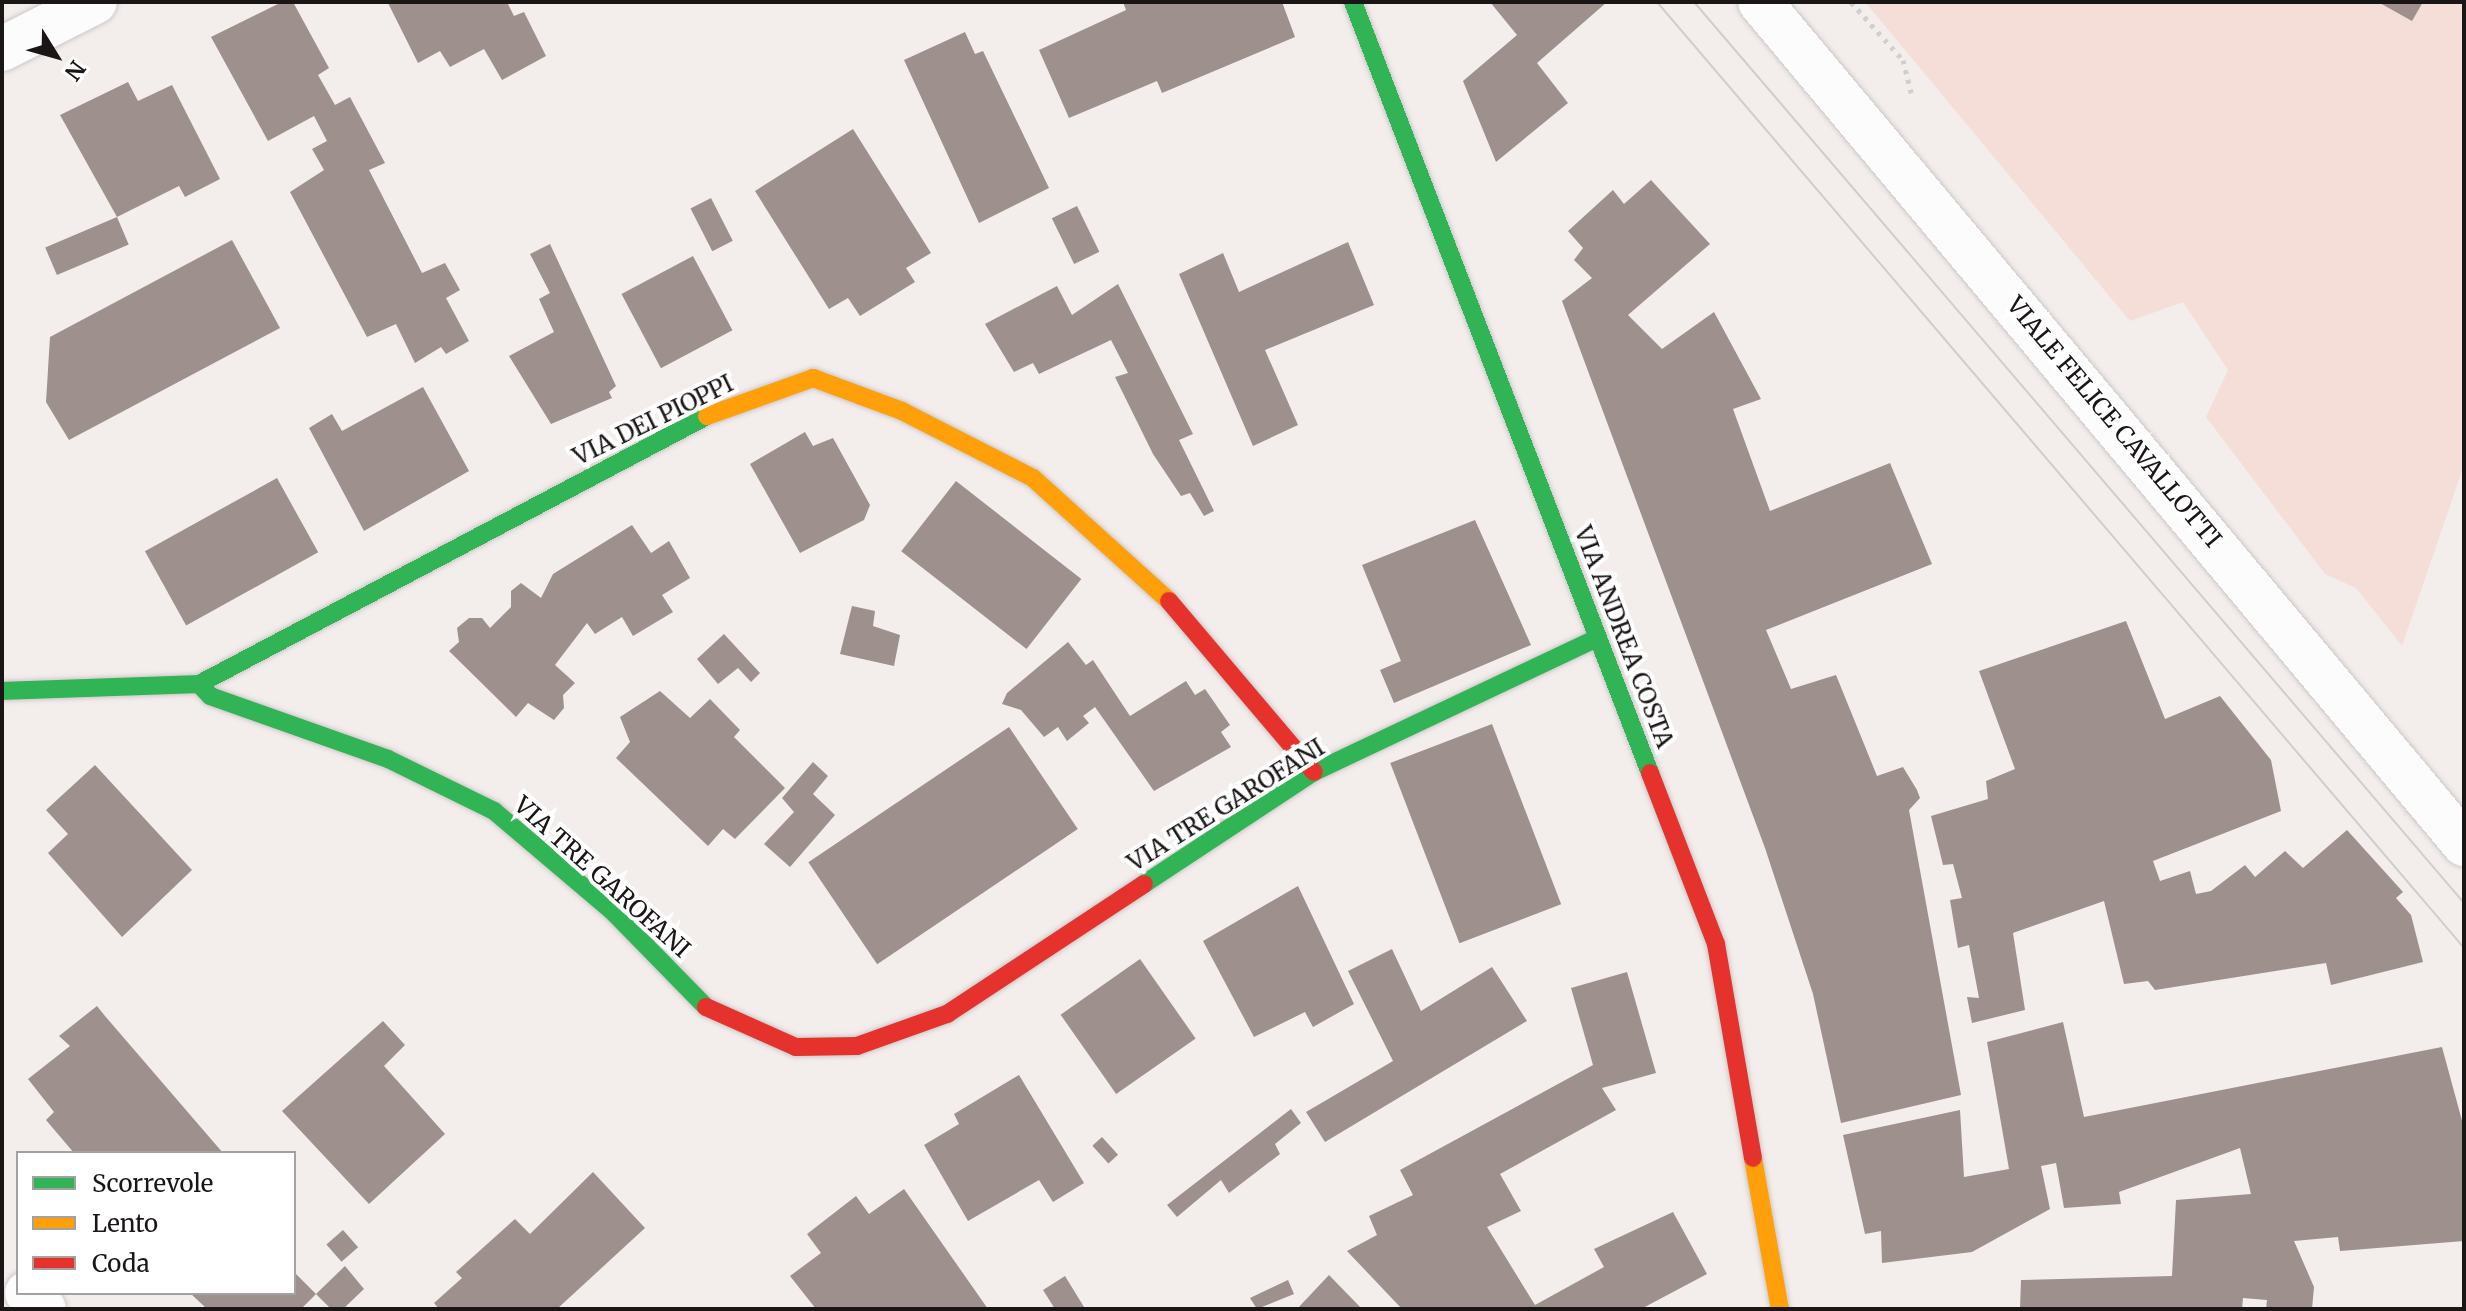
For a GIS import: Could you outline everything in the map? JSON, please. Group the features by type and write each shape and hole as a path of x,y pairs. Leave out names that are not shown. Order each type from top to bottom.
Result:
{"street":[{"path":"2,49 95,2"},
{"name":"VIA ANDREA COSTA","path":"1353,2 1716,944 1780,1309"},
{"name":"VIALE FELICE CAVALLOTTI","path":"1760,2 2464,844"},
{"name":"VIA DEI PIOPPI","path":"199,684 731,404 813,378 902,411 1033,478 1178,609 1314,772"},
{"name":"VIA TRE GAROFANI","path":"199,684 210,696 388,759 494,811 613,912 714,1015 796,1047 857,1046 947,1014 1314,772 1558,663 1598,638"},
{"path":"2,691 199,684"},
{"path":"29,1295 44,1309"}],"shaded area":[{"path":"1865,2 2464,2 2464,465 2402,646 2356,588 2325,574 2206,417 2228,370 2183,302 2130,321"}],"building":[{"path":"282,2 293,2 329,68 318,75 335,105 350,97 385,163 369,170 422,273 445,263 460,290 446,298 469,341 446,354 441,347 415,363 396,324 367,337 290,192 324,170 312,149 327,141 314,116 268,141 211,37"},
{"path":"507,2 514,16 524,12 546,56 502,80 484,49 450,67 440,51 418,63 388,3"},
{"path":"1123,2 1282,2 1295,37 1162,93 1157,81 1069,118 1039,50 1126,10"},
{"path":"1490,2 1607,2 1537,63 1568,103 1496,162 1463,81 1517,35"},
{"path":"2378,2 2423,2 2412,21"},
{"path":"965,32 975,54 983,51 1049,188 979,223 904,60"},
{"path":"128,82 138,101 172,85 220,179 185,197 179,186 117,217 60,115"},
{"path":"853,129 931,253 906,268 915,282 860,316 848,298 829,309 755,191"},
{"path":"1651,180 1710,244 1628,315 1662,349 1714,312 1761,399 1733,409 1770,511 1890,463 1932,564 1766,630 1791,689 1836,675 1877,776 1903,767 1917,790 1920,798 1909,810 1961,1095 1841,1123 1813,994 1765,848 1562,301 1592,278 1574,260 1583,248 1568,231 1613,190 1624,204"},
{"path":"711,198 733,241 712,251 691,208"},
{"path":"1077,206 1099,252 1074,264 1052,218"},
{"path":"117,217 129,245 57,275 45,247"},
{"path":"232,240 280,328 69,440 46,402 50,337"},
{"path":"1348,242 1374,305 1265,350 1298,425 1253,446 1179,274 1223,253 1239,292"},
{"path":"550,244 616,386 609,392 612,398 551,424 509,356 554,332 539,299 550,293 530,254"},
{"path":"693,256 732,330 661,368 621,294"},
{"path":"1118,284 1193,434 1179,440 1214,511 1204,516 1190,493 1181,496 1153,454 1115,377 1128,373 1111,340 1039,374 1033,363 1014,372 985,324 1057,286 1072,315"},
{"path":"423,387 469,471 364,531 309,428 332,414 342,431"},
{"path":"805,432 813,446 833,438 870,505 864,520 800,553 750,464"},
{"path":"277,478 318,552 186,626 145,551"},
{"path":"956,481 1081,579 1026,649 901,551"},
{"path":"1475,520 1531,645 1394,703 1380,670 1401,661 1362,565"},
{"path":"632,525 651,553 669,541 690,578 662,595 673,612 633,636 622,617 595,634 587,623 555,665 575,683 563,695 564,708 554,720 528,703 516,717 449,651 459,642 457,628 469,618 482,618 490,628 511,607 511,591 521,583 541,598 553,574"},
{"path":"852,606 875,611 873,626 900,635 894,666 840,654"},
{"path":"2126,621 2165,719 2220,696 2271,760 2281,811 2153,861 2160,881 2190,871 2196,894 2211,891 2245,865 2255,877 2285,851 2303,868 2347,830 2403,892 2396,898 2411,915 2423,962 2331,985 2326,963 2155,990 2148,981 2124,984 2104,901 2013,933 2025,1010 1972,1023 1967,997 1979,998 1969,945 1958,948 1950,900 1962,898 1953,864 1943,865 1931,816 1988,799 1986,781 2015,769 1979,671"},
{"path":"724,634 760,673 751,682 738,668 718,684 697,659"},
{"path":"1068,642 1086,665 1093,660 1130,716 1186,681 1195,695 1205,689 1230,725 1221,732 1231,747 1154,791 1095,707 1083,716 1089,723 1067,741 1058,727 1044,737 1021,710 1002,704 1007,693"},
{"path":"660,691 690,718 710,699 740,730 734,737 785,788 735,839 723,829 708,846 616,758 630,742 620,717"},
{"path":"1492,724 1561,904 1459,943 1390,763"},
{"path":"1009,727 1078,829 877,964 808,862"},
{"path":"813,762 828,776 813,794 835,815 790,867 764,844 794,812 782,798"},
{"path":"95,765 192,870 122,937 48,853 68,834 46,810"},
{"path":"1298,886 1354,1004 1313,1027 1305,1012 1254,1037 1203,941"},
{"path":"1392,949 1421,1011 1492,967 1527,1021 1325,1142 1306,1112 1393,1061 1348,971"},
{"path":"1140,959 1196,1038 1116,1094 1061,1015"},
{"path":"1627,972 1656,1073 1602,1088 1616,1110 1500,1174 1521,1211 1487,1227 1535,1305 1604,1267 1594,1249 1673,1212 1707,1274 1641,1309 1402,1309 1347,1251 1377,1235 1369,1216 1413,1195 1400,1170 1593,1065 1571,988"},
{"path":"97,1006 221,1151 72,1151 46,1120 54,1112 28,1079 70,1046 59,1036"},
{"path":"383,1021 405,1045 384,1066 445,1134 369,1204 282,1111"},
{"path":"2063,1022 2084,1117 2442,1047 2464,1128 2464,1241 2340,1251 2338,1237 2294,1241 2314,1287 2312,1309 2266,1309 2267,1300 2243,1298 2242,1309 2020,1309 2021,1280 2172,1276 2176,1200 2251,1194 2240,1148 2119,1192 2121,1204 2064,1208 2056,1163 2041,1166 2050,1209 1972,1252 1882,1263 1881,1231 1865,1234 1843,1135 1960,1110 1964,1177 2009,1169 1987,1042"},
{"path":"1019,1075 1084,1183 1053,1202 1039,1180 968,1221 924,1145 959,1124 954,1114"},
{"path":"1291,1109 1301,1123 1275,1144 1280,1154 1229,1193 1221,1180 1177,1217 1167,1205"},
{"path":"1102,1137 1118,1155 1108,1164 1092,1146"},
{"path":"593,1172 645,1228 557,1309 439,1309 434,1303 462,1278 456,1272 515,1219 530,1234"},
{"path":"904,1189 988,1309 816,1309 790,1276 821,1253 807,1234 856,1196 869,1214"},
{"path":"343,1230 358,1247 341,1262 326,1244"},
{"path":"345,1266 364,1289 343,1309 331,1309 316,1294"},
{"path":"296,1274 316,1294 301,1309 207,1309 192,1295 296,1295"},
{"path":"1329,1275 1362,1309 1297,1309"},
{"path":"1065,1276 1084,1307 1081,1309 1055,1309 1043,1290"},
{"path":"1288,1280 1294,1294 1257,1309 1250,1298"}],"tram line":[{"path":"1657,2 2464,948"},
{"path":"1694,2 2464,903"}],"traffic: fast":[{"path":"1353,2 1650,773"},
{"path":"2,691 199,684 707,416"},
{"path":"1144,884 1314,772 1598,638"},
{"path":"199,684 210,696 388,759 494,811 613,912 706,1007"}],"traffic: slow":[{"path":"707,416 813,378 902,411 1033,478 1169,601"},
{"path":"1753,1158 1780,1309"}],"traffic: jam":[{"path":"1169,601 1314,772"},
{"path":"1650,773 1716,944 1753,1158"},
{"path":"706,1007 796,1047 857,1046 947,1014 1144,884"}]}
